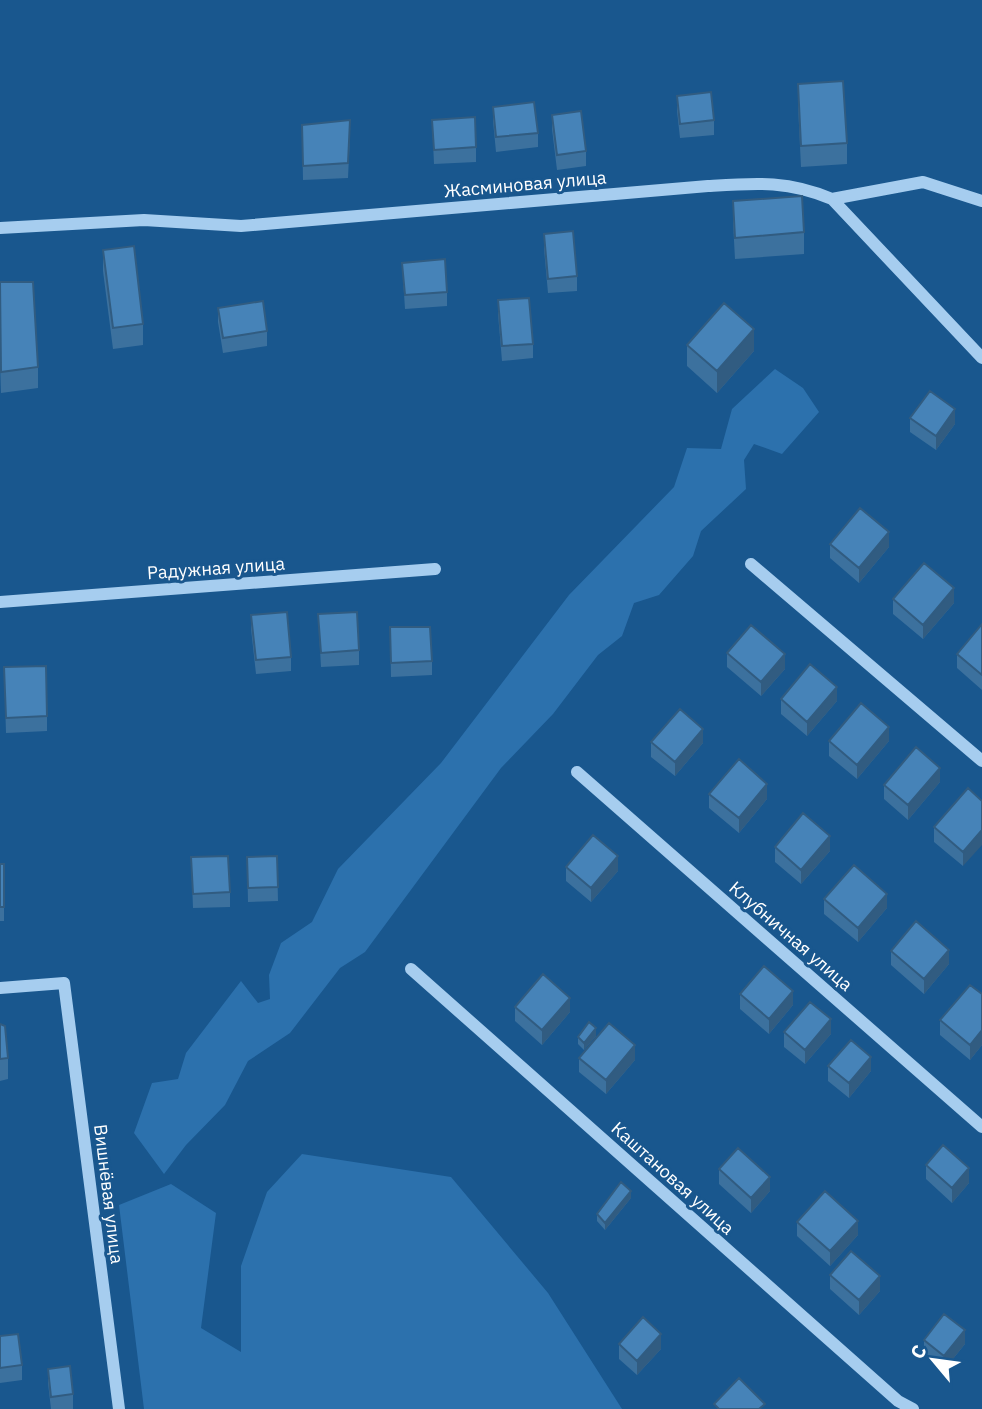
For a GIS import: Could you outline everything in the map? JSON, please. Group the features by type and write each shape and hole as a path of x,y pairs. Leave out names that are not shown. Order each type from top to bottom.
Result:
{"street":[{"name":"Жасминовая улица","path":"0,228 144,219 241,226 767,182 804,187 832,199 982,358"},
{"path":"832,199 923,182 982,201"},
{"path":"751,564 982,761"},
{"name":"Радужная улица","path":"0,601 435,569"},
{"name":"Клубничная улица","path":"577,772 982,1127"},
{"name":"Каштановая улица","path":"411,969 898,1401 913,1409"},
{"name":"Вишнёвая улица","path":"0,988 64,983 119,1409"}],"shaded area":[{"path":"775,369 803,388 819,412 782,454 754,444 744,460 746,489 701,531 693,556 659,595 634,603 622,636 598,655 553,714 501,768 365,952 340,968 290,1033 248,1061 225,1105 186,1145 164,1174 134,1133 152,1083 178,1079 186,1053 241,981 258,1003 270,999 269,975 281,943 312,922 338,869 441,763 569,595 674,487 687,448 721,449 732,409"},
{"path":"302,1154 451,1177 548,1293 622,1409 144,1409 119,1205 171,1184 216,1213 201,1328 241,1352 241,1266 267,1192"}],"building":[{"path":"843,81 847,143 801,146 798,84"},
{"path":"711,92 714,120 680,124 677,96"},
{"path":"534,102 538,133 496,137 493,107"},
{"path":"581,111 586,151 557,155 552,115"},
{"path":"475,117 476,147 434,150 432,120"},
{"path":"350,120 348,163 303,166 302,125"},
{"path":"802,196 804,232 735,238 733,201"},
{"path":"573,231 577,276 548,279 544,234"},
{"path":"134,246 143,324 113,328 103,250"},
{"path":"445,259 447,292 405,295 402,263"},
{"path":"0,282 33,282 38,367 1,372"},
{"path":"529,298 533,344 502,346 498,300"},
{"path":"263,301 267,331 223,338 218,308"},
{"path":"724,303 754,329 717,371 687,345"},
{"path":"930,391 955,409 936,436 910,418"},
{"path":"860,508 889,532 859,568 830,544"},
{"path":"924,563 954,588 923,625 893,599"},
{"path":"287,612 291,657 256,660 251,615"},
{"path":"357,612 359,650 321,653 318,614"},
{"path":"982,624 982,675 957,654"},
{"path":"751,625 785,654 761,682 727,653"},
{"path":"390,627 430,627 432,661 391,663"},
{"path":"810,664 837,687 807,722 781,699"},
{"path":"46,666 47,716 6,718 4,667"},
{"path":"861,703 889,727 857,765 829,741"},
{"path":"680,709 703,729 675,762 651,742"},
{"path":"916,747 940,768 908,805 884,785"},
{"path":"739,759 767,784 739,818 709,794"},
{"path":"968,788 982,801 982,830 963,852 934,827"},
{"path":"803,813 830,836 801,870 775,847"},
{"path":"593,835 618,856 591,888 566,867"},
{"path":"228,856 230,892 193,894 191,857"},
{"path":"277,856 278,887 248,888 247,857"},
{"path":"0,864 4,864 4,907 0,907"},
{"path":"854,865 887,894 858,928 824,899"},
{"path":"916,921 949,950 924,979 891,951"},
{"path":"764,966 793,991 769,1019 740,994"},
{"path":"543,974 570,998 542,1030 515,1007"},
{"path":"970,985 982,994 982,1030 970,1045 940,1020"},
{"path":"810,1002 831,1019 805,1050 784,1032"},
{"path":"589,1022 596,1028 584,1043 578,1037"},
{"path":"609,1023 635,1045 606,1080 579,1058"},
{"path":"0,1024 5,1026 8,1058 0,1059"},
{"path":"851,1040 871,1057 849,1083 828,1066"},
{"path":"943,1145 969,1168 952,1188 926,1165"},
{"path":"738,1148 770,1177 751,1198 719,1169"},
{"path":"621,1182 631,1191 605,1223 597,1214"},
{"path":"825,1191 858,1221 830,1251 797,1222"},
{"path":"851,1251 880,1276 859,1300 830,1275"},
{"path":"944,1314 965,1330 944,1356 924,1340"},
{"path":"643,1317 661,1334 637,1361 619,1344"},
{"path":"18,1334 22,1365 0,1368 0,1336"},
{"path":"70,1366 73,1394 51,1397 48,1369"},
{"path":"739,1378 765,1404 759,1409 719,1409 714,1404"}]}
